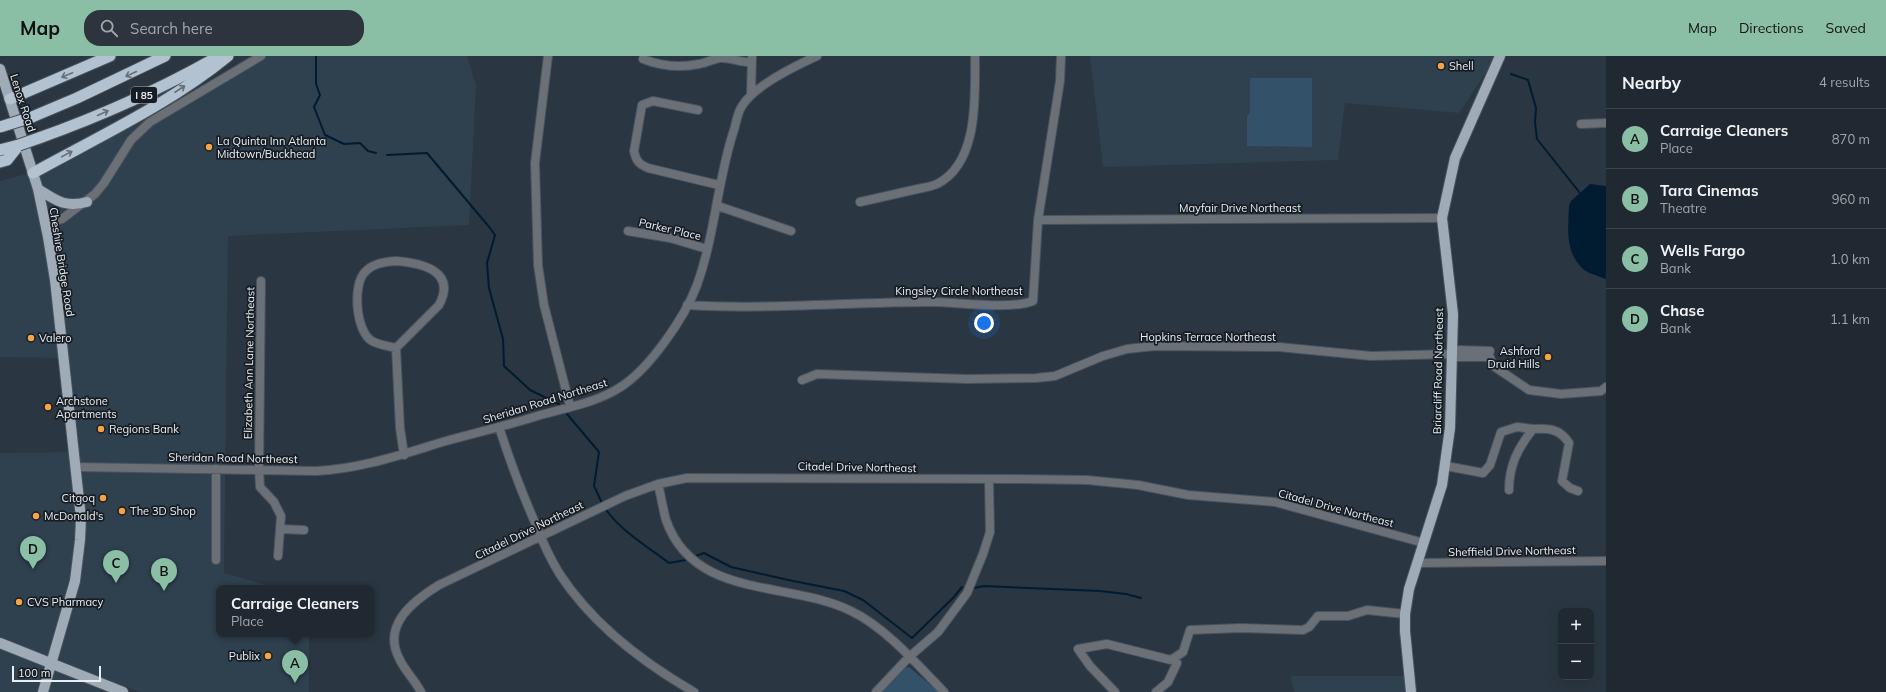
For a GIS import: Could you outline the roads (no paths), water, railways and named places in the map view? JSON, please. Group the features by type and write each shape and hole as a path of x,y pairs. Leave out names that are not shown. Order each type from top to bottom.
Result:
{"highway":[{"path":"9,96 110,56"},
{"name":"I 85","path":"0,127 32,117 83,95 165,56"},
{"name":"I 85","path":"0,150 22,144 90,119 128,103 219,56"},
{"path":"33,172 142,114 216,66 228,56"},
{"path":"0,162 8,160 22,144"}],"main road":[{"path":"1493,69 1494,56"},
{"name":"Briarcliff Road Northeast","path":"1411,692 1405,631 1405,614 1409,589 1446,466 1451,421 1453,314 1442,218 1455,158 1500,56"},
{"name":"Lenox Road","path":"0,69 22,144"},
{"name":"Cheshire Bridge Road","path":"22,144 38,189 46,224 55,280 76,468 80,518 78,562 72,596 43,692"},
{"path":"38,189 63,204 76,205 87,202"},
{"path":"0,643 122,692"}],"street":[{"path":"46,224 62,219 87,202 104,183 131,140 150,122 261,56"},
{"path":"548,56 535,163 538,265 544,305 570,406"},
{"name":"Sheridan Road Northeast","path":"76,468 326,470 352,467 404,455 447,441 570,406 608,394 621,387 644,367 665,341 697,286 718,206 722,169 741,106 751,95 782,73 817,56"},
{"path":"860,202 935,185 948,178 958,167 968,141 972,122 975,102 975,56"},
{"name":"Kingsley Circle Northeast","path":"687,305 773,307 862,303 1026,303 1033,301 1038,220 1060,81 1061,56"},
{"path":"643,59 652,63 677,66 699,64 719,58 752,59 751,95"},
{"path":"698,110 653,101 642,105 634,151 636,159 640,164 648,168 720,185"},
{"path":"1581,124 1606,123"},
{"path":"718,206 791,231"},
{"name":"Mayfair Drive Northeast","path":"1038,220 1442,218"},
{"name":"Parker Place","path":"628,231 670,238 707,250"},
{"path":"396,348 372,341 361,328 359,319 358,285 364,272 381,263 396,261 415,262 427,266 436,272 442,279 443,290 442,299 434,311 396,348 400,428 404,455"},
{"name":"Elizabeth Ann Lane Northeast","path":"261,281 260,487 274,502 280,516 278,556"},
{"name":"Hopkins Terrace Northeast","path":"802,380 817,374 967,379 1036,378 1055,376 1115,352 1127,349 1155,346 1283,347 1371,356 1453,354 1457,357 1490,354 1492,365 1529,390 1561,394 1601,391 1606,387"},
{"path":"499,427 516,480 549,555 560,574 598,621 645,661 694,692"},
{"path":"1446,466 1483,473 1490,465 1501,432 1517,427 1553,429 1564,435 1570,443 1562,481 1570,488 1578,491"},
{"path":"1509,490 1509,478 1514,457 1533,429"},
{"path":"216,469 216,560"},
{"name":"Citadel Drive Northeast","path":"421,692 399,659 394,644 394,630 403,614 419,599 439,585 624,496 658,484 687,478 989,480 1101,482 1138,485 1188,495 1274,502 1424,543"},
{"path":"876,692 909,657 938,632 968,590 983,554 990,532 989,480"},
{"path":"658,484 666,520 674,536 690,557 701,567 726,578 819,600 850,611 875,627 909,657 944,692"},
{"path":"280,529 304,530"},
{"name":"Sheffield Drive Northeast","path":"1417,563 1606,561"},
{"path":"1115,692 1090,666 1078,649 1107,644 1172,660 1183,652 1190,630 1241,628 1303,630 1309,627 1318,616 1348,616 1367,610 1405,614"},
{"path":"1156,692 1168,682 1177,663 1174,658"}],"waterway":[{"path":"316,56 316,84 320,95 314,107 325,135 344,144 360,143 368,151 376,153"},
{"path":"1511,74 1528,80 1536,108 1535,122 1537,139 1580,193"},
{"path":"387,155 427,153 495,235 487,263 489,288 503,339 504,366 530,390 559,404"},
{"path":"567,414 599,452 594,486 602,503"},
{"path":"607,511 612,518 627,532 669,563 686,560"},
{"path":"696,556 704,553 731,567 844,591 863,600 912,638 953,598 962,587"},
{"path":"974,588 984,586 1100,591 1126,594 1141,598"}],"place":[{"name":"Shell","path":"1441,66"},
{"name":"La Quinta Inn Atlanta Midtown/Buckhead","path":"209,147"},
{"name":"Valero","path":"31,338"},
{"name":"Ashford Druid Hills","path":"1548,357"},
{"name":"Archstone Apartments","path":"48,407"},
{"name":"Regions Bank","path":"101,429"},
{"name":"Citgoq","path":"103,498"},
{"name":"The 3D Shop","path":"122,511"},
{"name":"McDonald's","path":"36,516"},
{"name":"Chase","path":"33,569"},
{"name":"Wells Fargo","path":"116,583"},
{"name":"Tara Cinemas","path":"164,591"},
{"name":"CVS Pharmacy","path":"19,602"},
{"name":"Publix","path":"268,656"},
{"name":"Carraige Cleaners","path":"295,683"}]}
